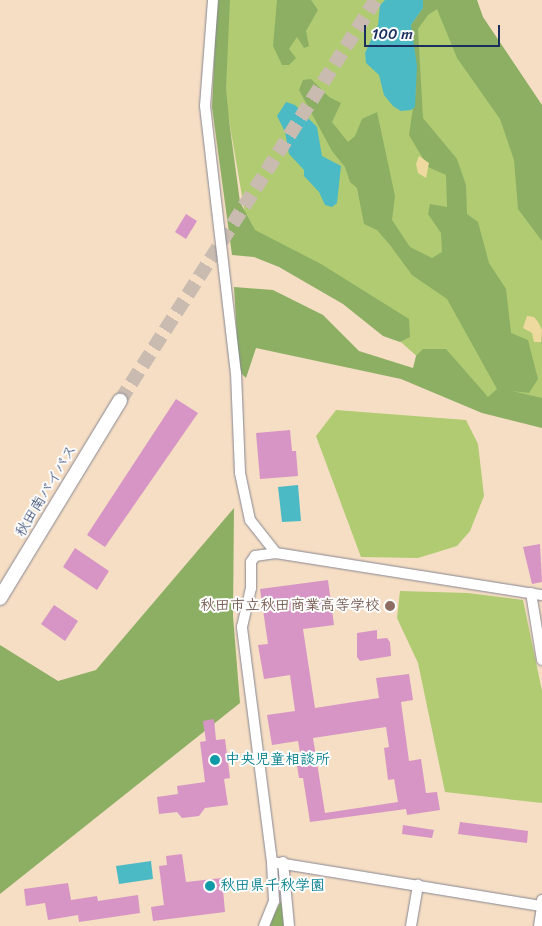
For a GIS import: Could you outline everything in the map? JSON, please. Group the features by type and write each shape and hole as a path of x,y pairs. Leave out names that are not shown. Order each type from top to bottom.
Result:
{"highway":[{"name":"秋田南バイパス","path":"0,598 120,401"}],"street":[{"path":"213,0 205,106 236,373 240,473 250,520 276,553"},
{"path":"289,926 242,627 251,588 251,562 254,556 262,553 276,553 542,595"},
{"path":"531,593 542,660"},
{"path":"278,862 542,906"},
{"path":"264,926 274,902 278,862"},
{"path":"410,926 418,885"},
{"path":"539,926 542,900"}],"green space":[{"path":"217,0 230,0 226,88 229,120 240,202 255,230 321,264 409,319 410,337 400,342 383,336 343,304 279,267 254,257 232,255 212,107"},
{"path":"224,0 450,0 542,172 542,417 469,402 345,293 250,243 229,120 220,92"},
{"path":"277,0 311,0 318,10 306,31 309,46 304,48 297,37 289,49 296,58 289,65 282,65 273,46"},
{"path":"423,0 477,0 483,17 542,105 542,241 518,209 514,160 500,119 457,58 437,9 428,15 418,29 423,118 457,159 466,185 467,214 478,222 489,263 506,289 511,333 528,340 538,379 529,393 512,391 542,398 542,428 482,413 401,379 256,348 246,378 239,371 234,287 273,290 323,315 359,351 413,368 416,356 423,349 446,349 488,397 497,389 447,299 412,275 377,230 364,224 357,188 350,182 345,167 332,151 299,90 303,80 311,79 329,97 341,103 332,122 348,142 355,136 362,119 377,112 395,196 392,220 410,247 432,258 442,252 441,233 428,214 430,204 447,207 446,175 428,167 409,135 416,88 411,25 423,8"},
{"path":"336,410 466,420 478,444 484,496 470,531 457,546 418,558 361,557 316,436"},
{"path":"234,508 233,616 240,703 0,894 0,645 58,681 96,670"},
{"path":"400,591 468,593 523,600 542,691 542,803 445,792 418,663 397,618"},
{"path":"281,901 284,926 268,926"}],"sand":[{"path":"419,156 429,163 426,178 418,173 416,164"},
{"path":"527,316 534,317 538,322 542,330 541,342 534,342 532,333 523,328"}],"water":[{"path":"385,0 423,0 423,8 411,25 417,66 415,107 411,110 401,111 393,106 384,95 379,75 366,63 365,53 378,25 380,5"},
{"path":"286,102 295,105 317,127 322,156 341,166 337,203 332,207 325,205 319,192 304,176 304,170 289,154 285,132 277,116"},
{"path":"298,485 301,521 282,522 278,487"},
{"path":"151,861 153,879 119,884 116,866"}],"building":[{"path":"186,214 197,221 186,239 175,232"},
{"path":"176,399 198,413 105,547 87,535"},
{"path":"290,430 292,451 296,451 298,476 260,479 256,433"},
{"path":"540,544 542,582 532,584 523,547"},
{"path":"75,548 109,571 97,590 63,567"},
{"path":"328,580 334,625 303,629 315,708 379,698 376,678 409,674 413,700 401,702 409,761 421,759 426,793 437,792 440,810 407,815 406,809 310,822 303,778 299,778 297,765 302,764 298,741 272,745 267,715 295,711 290,675 264,679 258,645 268,644 260,589","holes":["386,727 389,747 384,748 388,780 394,779 398,802 325,813 313,738"]},
{"path":"54,605 78,621 65,641 41,624"},
{"path":"377,630 377,639 387,638 390,642 391,656 360,661 357,657 357,633"},
{"name":"中央児童相談所","path":"214,719 216,740 225,739 230,778 224,779 228,805 205,808 199,816 182,818 177,812 159,814 157,797 178,794 177,786 205,782 200,742 206,741 203,721"},
{"path":"460,822 528,831 527,843 458,834"},
{"path":"403,825 434,830 432,838 402,834"},
{"name":"秋田県千秋学園","path":"182,854 186,882 222,878 225,912 153,921 151,907 164,905 159,866 167,865 166,856"},
{"path":"68,883 71,900 97,896 98,901 138,895 140,913 79,922 78,915 48,920 45,903 26,906 24,889"}],"tunnel":[{"path":"120,401 375,0"}],"place":[{"name":"秋田市立秋田商業高等学校","path":"390,606"},
{"name":"中央児童相談所","path":"215,760"},
{"name":"秋田県千秋学園","path":"210,886"}]}
